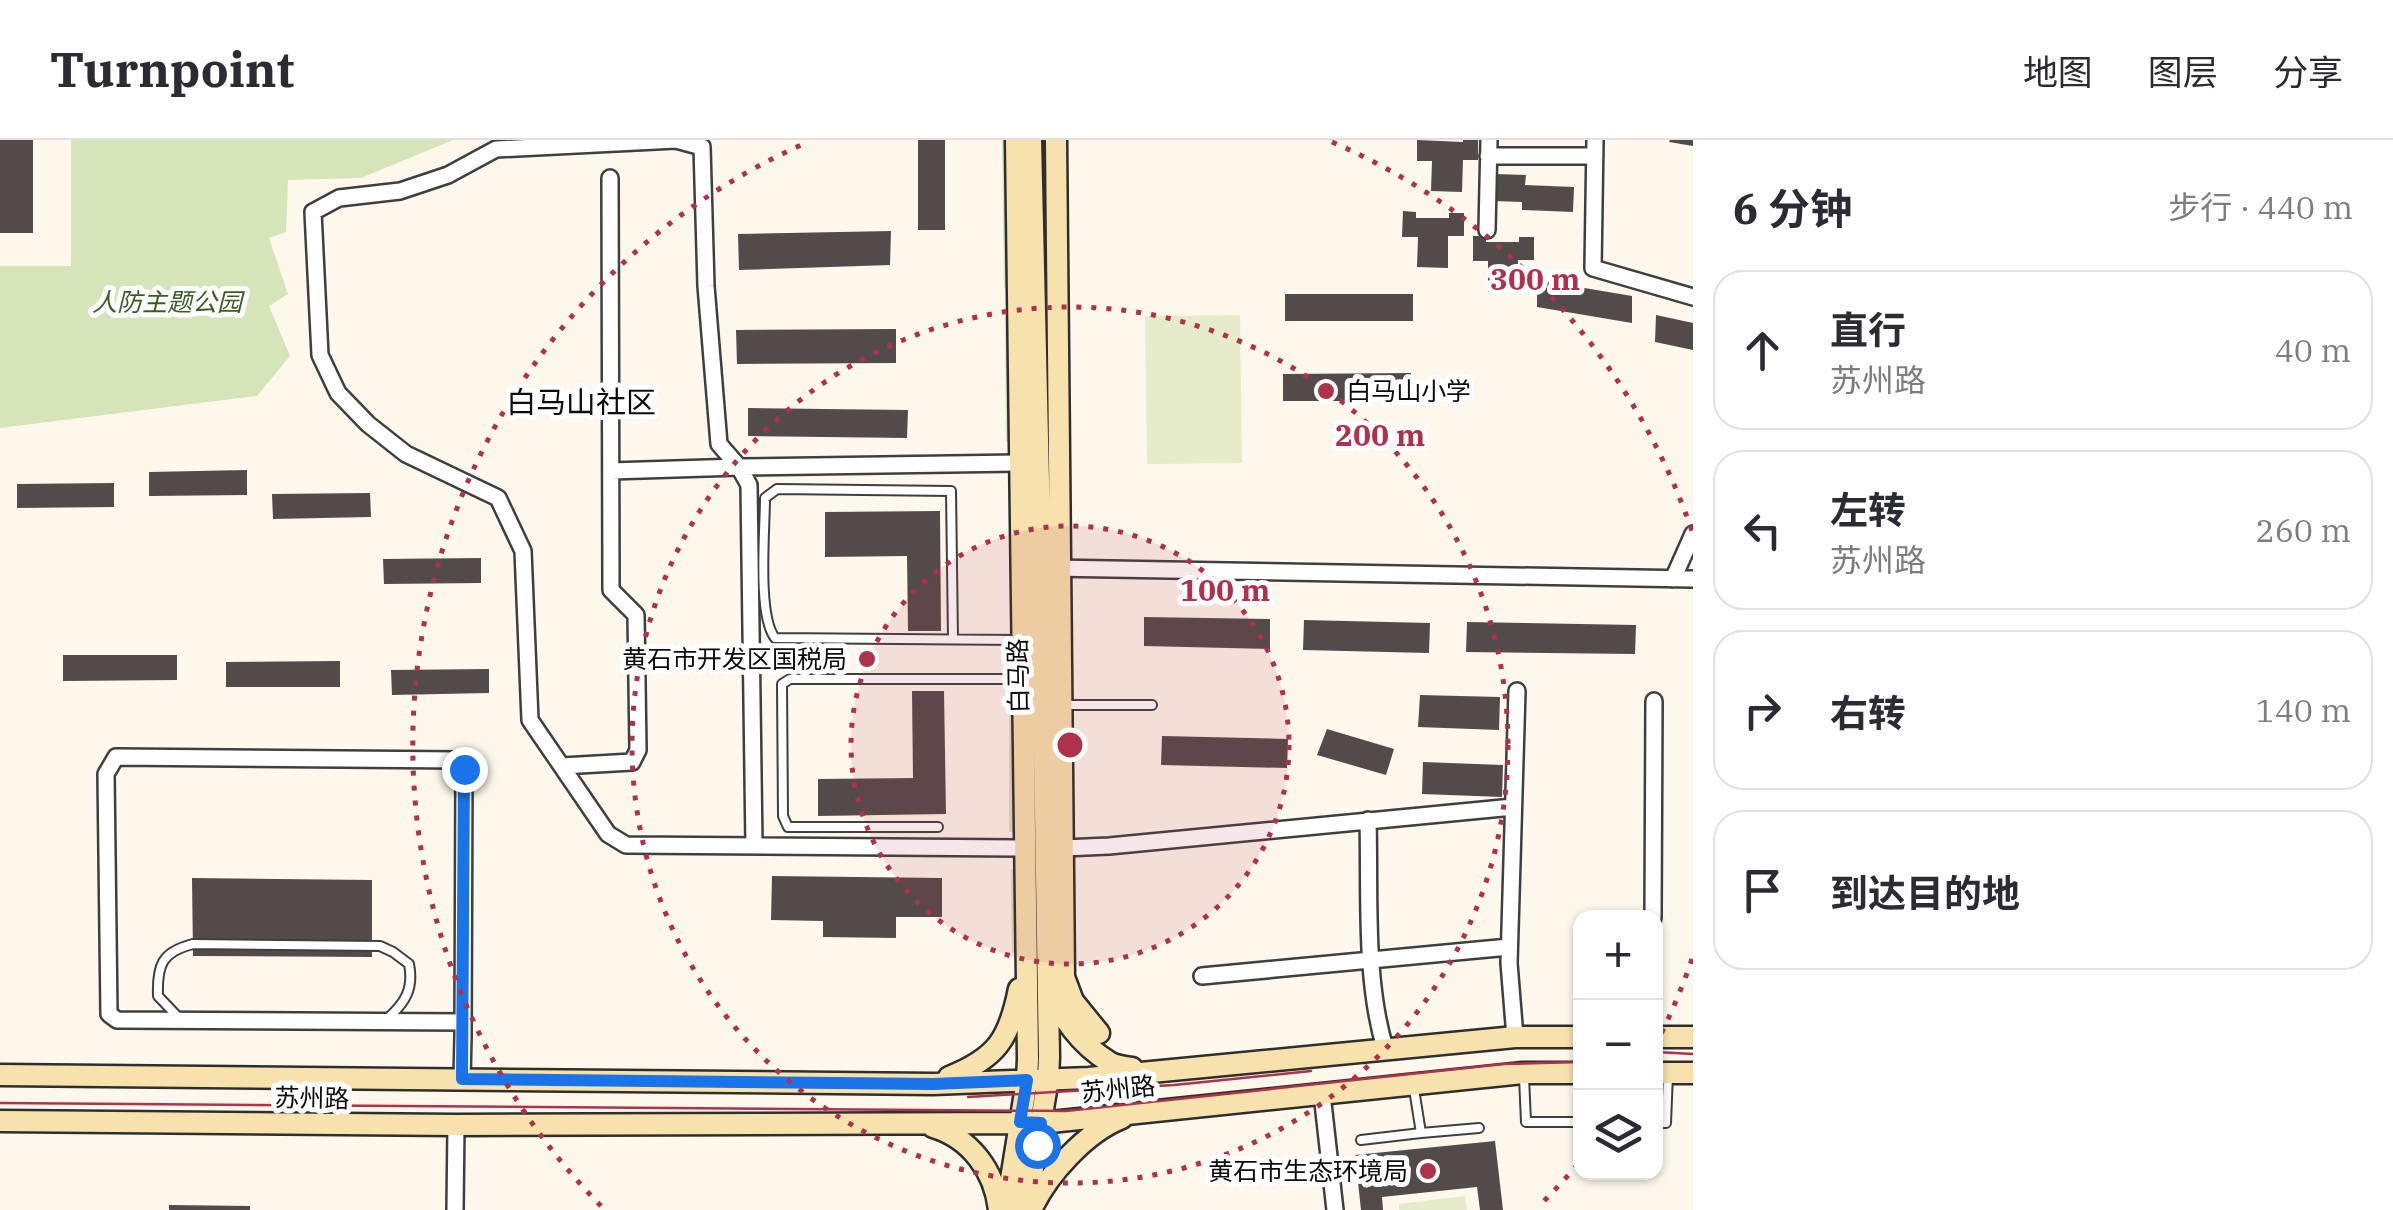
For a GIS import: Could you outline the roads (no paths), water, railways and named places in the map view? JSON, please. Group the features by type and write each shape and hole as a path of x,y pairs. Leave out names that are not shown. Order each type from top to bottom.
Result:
{"main road":[{"name":"白马路","path":"1016,140 1026,968 1038,1080"},
{"path":"1030,140 1051,568"},
{"path":"1056,140 1052,705 1064,848 1064,977 1073,1001 1099,1033"},
{"name":"白马路","path":"1028,1210 1031,1122 1038,1080 1046,950 1052,705"},
{"path":"1046,950 1054,995 1074,1030 1112,1064 1148,1072"},
{"path":"933,1084 976,1066 992,1052 1012,1023 1026,968"},
{"name":"苏州路","path":"0,1075 933,1084 1088,1078 1515,1037 1573,1037"},
{"path":"1663,1037 1693,1037"},
{"name":"苏州路","path":"0,1121 456,1125 1031,1122 1523,1072 1573,1073"},
{"path":"1663,1073 1693,1073"},
{"path":"1028,1210 1041,1188 1090,1136 1107,1124 1138,1112"},
{"name":"白马路","path":"1002,1210 1031,1122"},
{"path":"922,1124 967,1143 992,1179 1002,1210"}],"street":[{"path":"754,846 749,485 718,444 706,286 702,147 676,140 496,149 432,180 400,191 339,198 313,212 320,355 338,393 368,424 406,454 498,498 523,552 530,720 608,834 626,846 1024,848"},
{"path":"1487,230 1489,148 1595,148 1594,268 1693,297"},
{"path":"562,766 632,762 638,750 636,614 611,590 610,178"},
{"path":"611,471 1021,463"},
{"path":"1672,579 1693,534"},
{"path":"1051,568 1693,579"},
{"path":"1515,1037 1509,948 1516,691"},
{"path":"1653,910 1654,701"},
{"path":"462,1079 463,1022 464,769 458,760 116,757 106,774 108,1014 117,1020 463,1022"},
{"path":"1064,848 1514,807"},
{"path":"1368,820 1371,959 1378,1025 1385,1048"},
{"path":"1202,976 1509,948"},
{"path":"1322,1094 1335,1210"},
{"path":"455,1210 456,1125"}],"lane":[{"path":"953,639 951,491 777,490 765,498 765,603 768,629 775,638 1023,640"},
{"path":"938,827 788,828 783,816 782,684 790,679 1024,679"},
{"path":"1052,705 1152,705"},
{"path":"182,1020 158,996 158,973 166,957 193,944 380,946 409,964 412,976 402,1006 383,1021"},
{"path":"1523,1072 1526,1122 1573,1122"},
{"path":"1414,1084 1421,1133"},
{"path":"1663,1086 1663,1123"},
{"path":"1362,1140 1479,1128"}],"tram line":[{"path":"1663,1052 1693,1054"},
{"path":"0,1103 1066,1111 1504,1064 1573,1062"},
{"path":"968,1097 1174,1085 1311,1071"}],"place":[{"name":"白马山小学","path":"1326,391"},
{"name":"黄石市开发区国税局","path":"867,659"},
{"name":"黄石市生态环境局","path":"1428,1171"}],"district":[{"name":"白马山社区","path":"581,403"}],"park label":[{"name":"人防主题公园","path":"167,302"}]}
